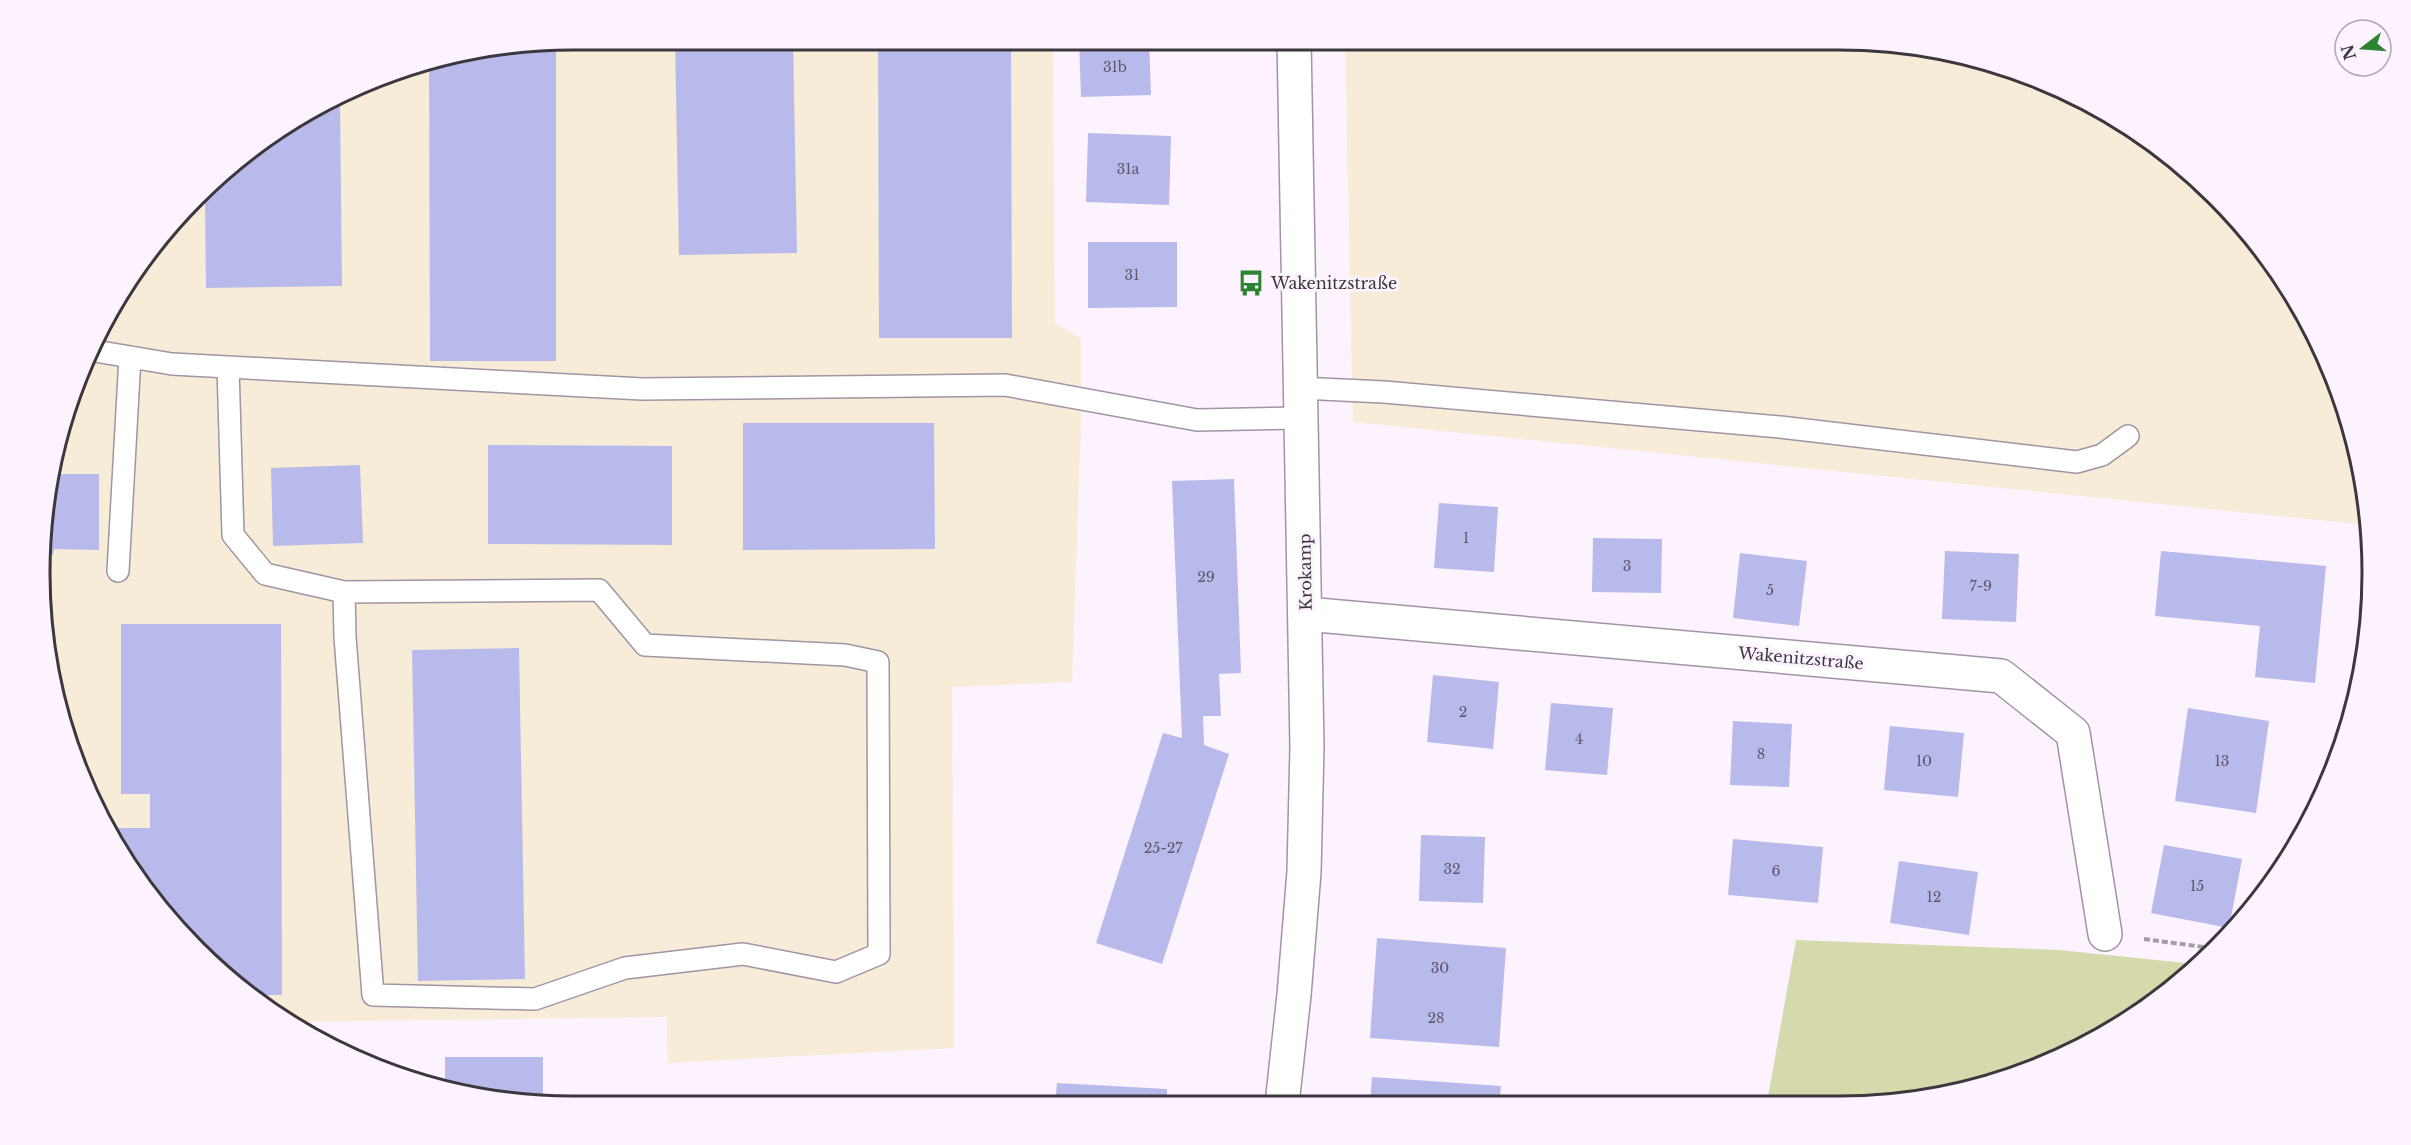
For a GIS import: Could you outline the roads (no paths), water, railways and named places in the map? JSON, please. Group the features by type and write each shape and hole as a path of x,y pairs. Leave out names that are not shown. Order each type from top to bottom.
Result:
{"street":[{"name":"Krokamp","path":"1283,1096 1304,872 1307,747 1294,49"},
{"name":"Wakenitzstraße","path":"1306,614 2001,676 2073,733 2105,934"}],"lane":[{"path":"98,352 172,364 642,389 1005,385 1197,420 1375,391 1780,427 2077,462 2102,455 2128,436"},
{"path":"118,571 130,357"},
{"path":"228,367 233,535 265,574 344,592 599,590 645,645 845,655 879,662 879,954 836,972 743,954 625,968 535,999 373,995 345,637 344,592"}],"place":[{"name":"Wakenitzstraße","path":"1251,283"}]}
